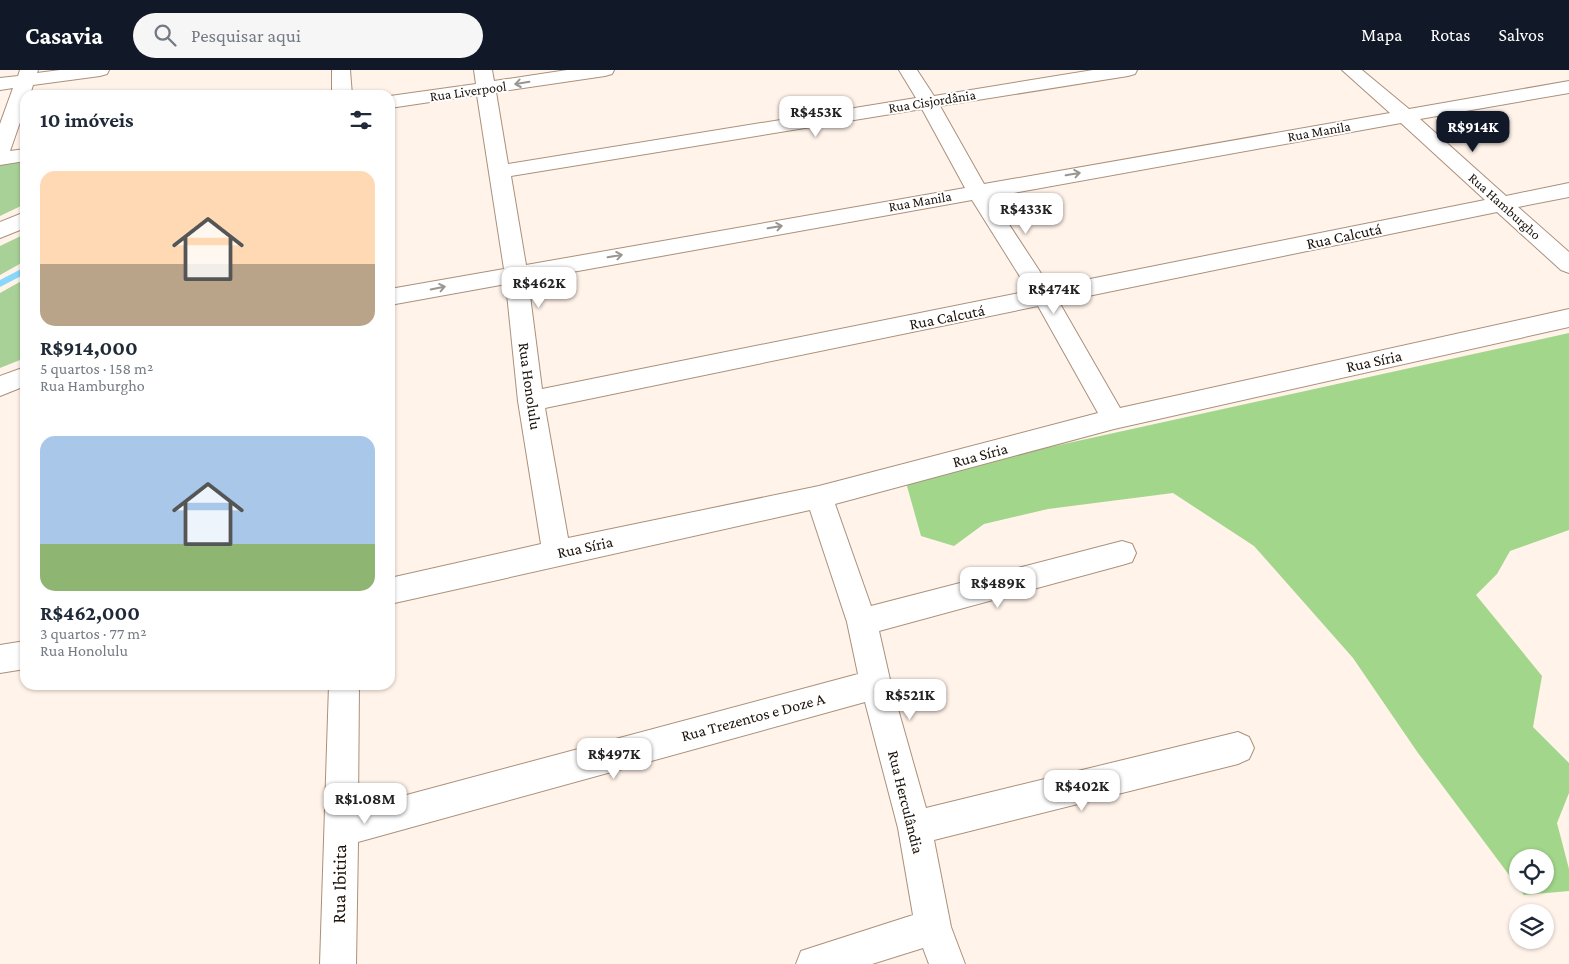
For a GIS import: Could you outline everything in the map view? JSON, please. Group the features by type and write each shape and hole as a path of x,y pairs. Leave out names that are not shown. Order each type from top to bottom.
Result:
{"street":[{"path":"0,84 28,75 100,70"},
{"path":"341,70 342,90"},
{"name":"Rua Liverpool","path":"395,101 484,79 605,70"},
{"path":"908,70 928,102 976,191 1044,297 1114,419"},
{"name":"Rua Cisjordânia","path":"498,172 1128,70"},
{"name":"Rua Hamburgho","path":"1351,70 1405,116 1569,265"},
{"path":"22,90 28,75"},
{"name":"Rua Honolulu","path":"484,79 516,274 530,401 557,553"},
{"name":"Rua Manila","path":"395,296 1569,86"},
{"path":"0,151 20,97"},
{"path":"0,159 20,156"},
{"name":"Rua Calcutá","path":"530,401 1569,190"},
{"path":"0,231 20,221"},
{"name":"Rua Síria","path":"395,590 819,497 1114,419 1569,318"},
{"path":"0,386 20,378"},
{"name":"Rua Herculândia","path":"819,497 862,622 876,684 914,828 933,927 947,964"},
{"path":"862,622 1122,553"},
{"path":"0,659 20,656"},
{"name":"Rua Trezentos e Doze A","path":"340,830 876,684"},
{"name":"Rua Ibitita","path":"338,964 344,690"},
{"path":"914,828 1238,748"},
{"path":"814,964 933,927"}],"green space":[{"path":"20,161 20,206 0,216 0,164"},
{"path":"20,236 20,264 0,275 0,246"},
{"path":"20,282 20,360 0,368 0,293"},
{"path":"1569,333 1569,530 1510,551 1497,574 1476,595 1542,676 1533,727 1569,763 1569,793 1557,823 1569,869 1569,891 1554,892 1554,849 1509,849 1509,875 1418,753 1353,658 1254,546 1173,493 1048,509 984,524 954,546 921,536 905,479"}],"waterway":[{"path":"0,284 20,273"}]}
